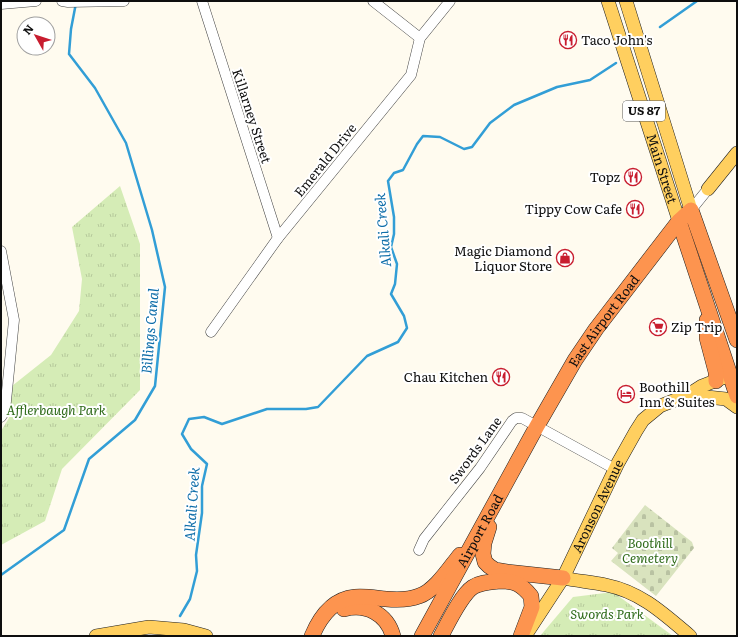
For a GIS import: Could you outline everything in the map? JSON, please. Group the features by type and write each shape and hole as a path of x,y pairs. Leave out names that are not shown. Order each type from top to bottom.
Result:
{"highway":[{"path":"679,221 691,210"},
{"name":"US 87","path":"691,210 737,340"},
{"name":"US 87","path":"679,221 707,307 734,374 737,396"},
{"name":"East Airport Road","path":"537,426 571,366 596,329 679,221"},
{"path":"707,307 707,338 716,372 716,380"},
{"name":"Airport Road","path":"422,636 537,426"},
{"path":"497,500 484,543 483,554 485,562 495,570 563,578"},
{"path":"312,636 319,622 330,607 342,600 356,597 408,600 421,596 438,582 482,528"},
{"path":"441,636 458,605 472,587 484,582 501,581 520,584 531,596 532,607 521,636"},
{"path":"319,622 337,611 350,607 363,607 373,610 380,615 390,628 393,636"}],"main road":[{"name":"Main Street","path":"608,1 679,221"},
{"name":"Main Street","path":"626,1 691,210"},
{"path":"708,189 737,153"},
{"name":"Aronson Avenue","path":"525,636 563,578 615,469 643,420 660,406 688,395 702,386 734,374"},
{"name":"Aronson Avenue","path":"688,395 726,399 737,407"},
{"path":"563,578 606,585 625,590 648,601 690,636"},
{"path":"528,636 543,620 563,593 572,586 583,582"},
{"path":"96,636 149,627 184,630 206,636"}],"street":[{"path":"1,3 36,1"},
{"path":"65,2 124,1"},
{"name":"Killarney Street","path":"202,1 278,238"},
{"path":"374,1 420,38"},
{"name":"Emerald Drive","path":"211,332 278,238 412,74 420,38 450,1"},
{"path":"691,210 708,189"},
{"path":"1,251 14,320 5,411 1,417"},
{"name":"Swords Lane","path":"420,550 424,539 480,468 512,420 516,418 522,418 615,469"}],"green space":[{"name":"Afflerbaugh Park","path":"120,186 140,244 140,390 62,469 45,521 1,545 1,431 9,418 12,386 51,355 79,311 82,279 72,227"},
{"name":"Boothill Cemetery","path":"645,505 692,542 694,548 656,596 611,561 618,553 612,548"},
{"name":"Swords Park","path":"613,592 673,636 540,636 573,597"}],"waterway":[{"name":"Alkali Creek","path":"660,27 697,1"},
{"name":"Billings Canal","path":"1,575 64,530 89,459 135,420 155,386 165,287 152,230 126,143 95,88 69,54 71,29 76,3"},
{"name":"Alkali Creek","path":"180,616 190,599 197,571 196,555 202,513 202,486 207,464 191,449 182,434 189,419 204,417 222,424 267,409 306,409 318,407 367,356 398,342 407,328 404,316 391,294 395,284 397,264 391,247 394,234 394,217 388,181 394,173 403,170 423,136 440,137 464,149 472,147 490,123 514,105 557,87 590,80 616,63"}],"place":[{"name":"Taco John's","path":"568,40"},
{"name":"Topz","path":"633,177"},
{"name":"Tippy Cow Cafe","path":"635,209"},
{"name":"Magic Diamond Liquor Store","path":"565,258"},
{"name":"Zip Trip","path":"658,327"},
{"name":"Chau Kitchen","path":"501,377"},
{"name":"Boothill Inn & Suites","path":"626,394"}]}
